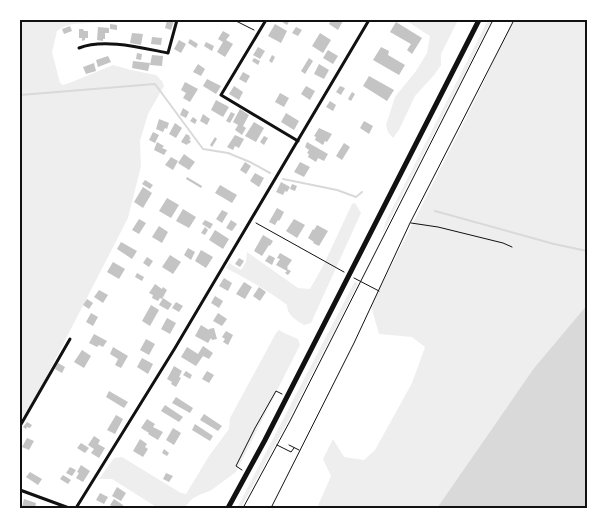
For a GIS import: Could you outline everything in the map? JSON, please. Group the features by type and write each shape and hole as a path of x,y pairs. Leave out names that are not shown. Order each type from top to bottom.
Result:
{"main road":[{"path":"228,508 288,396 479,20"}],"street":[{"path":"79,48 86,45 117,44 168,52 177,20"},
{"path":"266,20 221,95 298,141"},
{"path":"76,508 149,392 369,20"},
{"path":"20,426 70,339"},
{"path":"20,490 69,508"}],"path":[{"path":"234,20 258,33"},
{"path":"243,508 494,20"},
{"path":"271,508 354,343 410,223 514,20"},
{"path":"251,220 320,260"},
{"path":"410,223 438,226 512,247"},
{"path":"247,473 236,466 255,428 276,391 288,396"},
{"path":"277,445 291,452 294,448"},
{"path":"289,445 300,451"}],"shaded area":[{"path":"20,20 139,20 73,24 57,31 52,52 60,83 63,85 72,82 113,65 156,75 164,86 148,114 140,141 141,166 128,218 39,391 20,421"},
{"path":"405,20 458,20 441,54 441,65 415,96 399,130 393,138 388,132 386,125 395,97 416,71 427,53 430,36"},
{"path":"488,20 492,20 382,235 386,221"},
{"path":"513,20 587,20 587,305 534,368 437,508 317,508 331,476 323,459 333,439 344,457 364,460 375,450 412,383 425,347 412,337 379,334 371,306 477,96"},
{"path":"355,203 361,213 311,323 304,325 292,317 287,309 287,305 258,285 226,268 229,263 241,270 246,262 247,252 298,288 310,289 352,204"},
{"path":"355,281 358,284 286,425 241,508 237,508"},
{"path":"587,305 587,508 437,508 534,368"},
{"path":"279,330 298,339 300,345 236,472 210,491 192,499 184,508 158,508 112,479 99,479 114,458 122,457 181,493 186,494 209,456 229,429 230,418"}],"building":[{"path":"167,20 174,21 171,30 165,28"},
{"path":"279,20 290,20 287,25"},
{"path":"331,20 343,21 338,30 329,24"},
{"path":"396,22 422,38 412,54 407,50 411,44 390,32"},
{"path":"110,24 117,25 117,30 110,29"},
{"path":"275,24 287,31 281,43 268,36"},
{"path":"70,26 72,31 64,34 62,29"},
{"path":"98,27 109,28 109,33 105,33 103,41 97,40"},
{"path":"296,27 302,30 298,36 292,33"},
{"path":"79,29 88,31 88,38 82,41 82,38 79,38"},
{"path":"223,31 230,35 226,40 233,44 225,57 217,52 223,42 218,39"},
{"path":"132,33 143,34 141,45 130,43"},
{"path":"320,33 331,40 323,53 312,46"},
{"path":"152,37 162,38 161,45 151,44"},
{"path":"190,39 198,44 196,48 188,43"},
{"path":"179,40 186,44 181,53 174,49"},
{"path":"206,42 214,46 212,51 204,46"},
{"path":"258,47 265,51 260,59 253,55"},
{"path":"381,47 389,51 388,55 405,65 399,75 373,60"},
{"path":"328,50 338,56 333,64 323,58"},
{"path":"137,53 142,54 141,60 136,59"},
{"path":"152,55 163,56 162,66 150,65"},
{"path":"272,55 275,57 272,63 269,61"},
{"path":"108,56 111,62 98,67 96,60"},
{"path":"254,58 260,61 258,65 252,61"},
{"path":"309,58 313,61 305,74 301,71"},
{"path":"133,61 150,63 148,71 132,68"},
{"path":"94,63 96,71 86,74 83,67"},
{"path":"198,64 205,69 201,76 193,72"},
{"path":"319,64 329,70 324,79 314,74"},
{"path":"243,72 250,76 246,83 239,79"},
{"path":"369,76 394,90 387,101 363,86"},
{"path":"207,79 221,86 216,94 203,86"},
{"path":"185,82 198,89 190,102 183,98 186,93 181,90"},
{"path":"234,86 243,92 239,100 229,94"},
{"path":"306,86 315,91 310,100 301,94"},
{"path":"340,86 345,88 341,95 336,92"},
{"path":"352,92 355,94 351,101 348,99"},
{"path":"280,93 289,98 284,107 275,102"},
{"path":"216,100 229,107 223,117 211,110"},
{"path":"330,101 336,105 333,111 326,107"},
{"path":"183,108 189,112 186,118 180,115"},
{"path":"240,109 249,115 243,126 246,128 242,135 235,130 238,125 233,122"},
{"path":"231,112 235,114 230,123 226,121"},
{"path":"286,113 299,121 294,130 281,122"},
{"path":"203,114 210,119 207,125 200,121"},
{"path":"193,117 197,120 195,124 190,121"},
{"path":"159,119 169,123 167,129 165,128 163,132 156,129"},
{"path":"364,121 373,126 369,134 360,128"},
{"path":"254,122 264,128 256,142 245,136"},
{"path":"175,123 182,128 176,138 169,134"},
{"path":"319,128 332,134 323,145 315,140 316,137 314,136"},
{"path":"153,132 159,135 155,143 149,140"},
{"path":"186,134 191,138 187,145 181,142"},
{"path":"235,135 244,139 239,148 235,146 233,150 227,147"},
{"path":"264,136 268,138 264,145 260,142"},
{"path":"215,137 217,139 212,147 210,145"},
{"path":"157,142 164,146 162,148 167,150 164,155 154,150"},
{"path":"307,142 328,154 324,161 318,158 316,162 308,157 309,154 307,153 309,150 305,147"},
{"path":"344,143 350,147 342,160 336,156"},
{"path":"184,154 195,162 189,170 178,163"},
{"path":"171,157 178,161 173,170 165,165"},
{"path":"245,162 251,166 246,174 240,170"},
{"path":"300,162 310,167 304,177 294,172"},
{"path":"255,173 264,178 259,187 250,181"},
{"path":"187,177 202,186 201,188 186,179"},
{"path":"145,180 153,185 150,189 142,184"},
{"path":"281,182 290,187 283,195 276,192"},
{"path":"292,184 297,186 295,191 290,189"},
{"path":"220,185 237,195 232,203 215,193"},
{"path":"143,187 152,193 143,208 134,202"},
{"path":"167,198 179,205 171,218 159,211"},
{"path":"277,208 284,212 275,225 269,222"},
{"path":"183,209 196,217 189,228 176,221"},
{"path":"222,210 228,213 222,223 216,219"},
{"path":"139,219 146,223 139,234 132,230"},
{"path":"294,219 305,225 297,238 286,231"},
{"path":"205,220 213,224 210,229 202,224"},
{"path":"231,220 237,224 232,231 226,228"},
{"path":"317,225 328,231 319,246 308,238"},
{"path":"159,226 168,232 162,243 152,237"},
{"path":"205,227 208,230 205,235 201,233"},
{"path":"215,230 229,239 223,249 209,240"},
{"path":"263,235 273,241 262,256 254,251"},
{"path":"121,242 137,251 132,259 117,249"},
{"path":"188,248 195,252 191,260 184,255"},
{"path":"201,250 213,257 206,268 195,261"},
{"path":"280,253 292,260 287,267 291,271 288,275 285,273 287,271 276,265 280,259 277,258"},
{"path":"170,255 181,262 173,274 162,267"},
{"path":"269,255 275,258 272,265 265,261"},
{"path":"147,257 153,261 149,267 143,263"},
{"path":"239,258 244,261 240,267 235,264"},
{"path":"113,262 125,269 119,279 107,272"},
{"path":"137,273 144,277 142,281 135,277"},
{"path":"224,278 232,283 228,291 219,286"},
{"path":"244,282 252,287 245,299 236,294"},
{"path":"155,284 167,290 162,299 160,298 158,301 152,298 153,295 149,293"},
{"path":"259,287 266,292 260,301 253,296"},
{"path":"99,290 108,295 103,303 94,297"},
{"path":"215,296 223,301 219,308 211,303"},
{"path":"163,298 172,304 168,310 159,305"},
{"path":"87,299 93,303 89,309 83,305"},
{"path":"176,302 183,306 179,312 172,308"},
{"path":"151,305 159,310 150,326 142,321"},
{"path":"91,313 98,317 93,326 86,322"},
{"path":"218,313 227,319 222,326 213,321"},
{"path":"167,318 176,323 170,334 161,329"},
{"path":"201,325 209,330 214,328 217,339 212,340 211,338 208,343 195,336"},
{"path":"226,331 233,335 228,345 223,342 225,339 222,337"},
{"path":"94,334 107,341 103,347 99,345 97,347 89,343"},
{"path":"146,339 155,344 149,355 140,350"},
{"path":"203,346 213,353 209,359 203,356 196,366 181,357 187,347 198,354"},
{"path":"113,347 128,356 121,368 115,365 118,359 110,354"},
{"path":"82,350 91,356 84,368 74,362"},
{"path":"142,358 153,364 148,374 137,367"},
{"path":"58,363 65,367 62,373 55,369"},
{"path":"174,366 182,371 179,377 181,378 176,387 167,379"},
{"path":"186,371 192,375 190,379 183,375"},
{"path":"207,371 214,375 209,383 202,379"},
{"path":"109,391 128,402 124,408 106,397"},
{"path":"176,397 193,408 190,413 172,403"},
{"path":"165,405 183,417 179,422 161,411"},
{"path":"204,414 222,426 218,431 200,420"},
{"path":"116,415 123,419 115,434 107,430"},
{"path":"147,419 155,424 153,427 163,432 158,440 141,428"},
{"path":"27,422 32,425 26,429 23,427"},
{"path":"195,424 213,436 210,441 192,430"},
{"path":"173,428 181,433 174,445 166,440"},
{"path":"94,436 100,440 98,444 105,448 99,458 91,453 94,449 88,445"},
{"path":"27,438 34,441 29,450 22,447"},
{"path":"140,439 147,444 145,447 148,449 143,457 133,451"},
{"path":"81,443 89,448 85,453 77,448"},
{"path":"164,449 169,453 167,456 162,453"},
{"path":"81,465 90,471 83,482 76,478"},
{"path":"70,467 76,470 72,476 66,473"},
{"path":"30,472 42,479 38,485 26,477"},
{"path":"166,473 173,476 169,482 163,479"},
{"path":"63,475 71,480 68,484 60,479"},
{"path":"117,487 126,493 121,501 112,496"},
{"path":"100,493 108,497 104,504 96,500"},
{"path":"24,499 36,503 35,508 22,507"},
{"path":"114,499 123,505 122,508 114,508 110,505"}],"waterway":[{"path":"20,95 155,84 203,149 228,153 270,173"},
{"path":"283,179 337,190 356,197 362,192"},
{"path":"435,211 554,244 587,251"}]}
